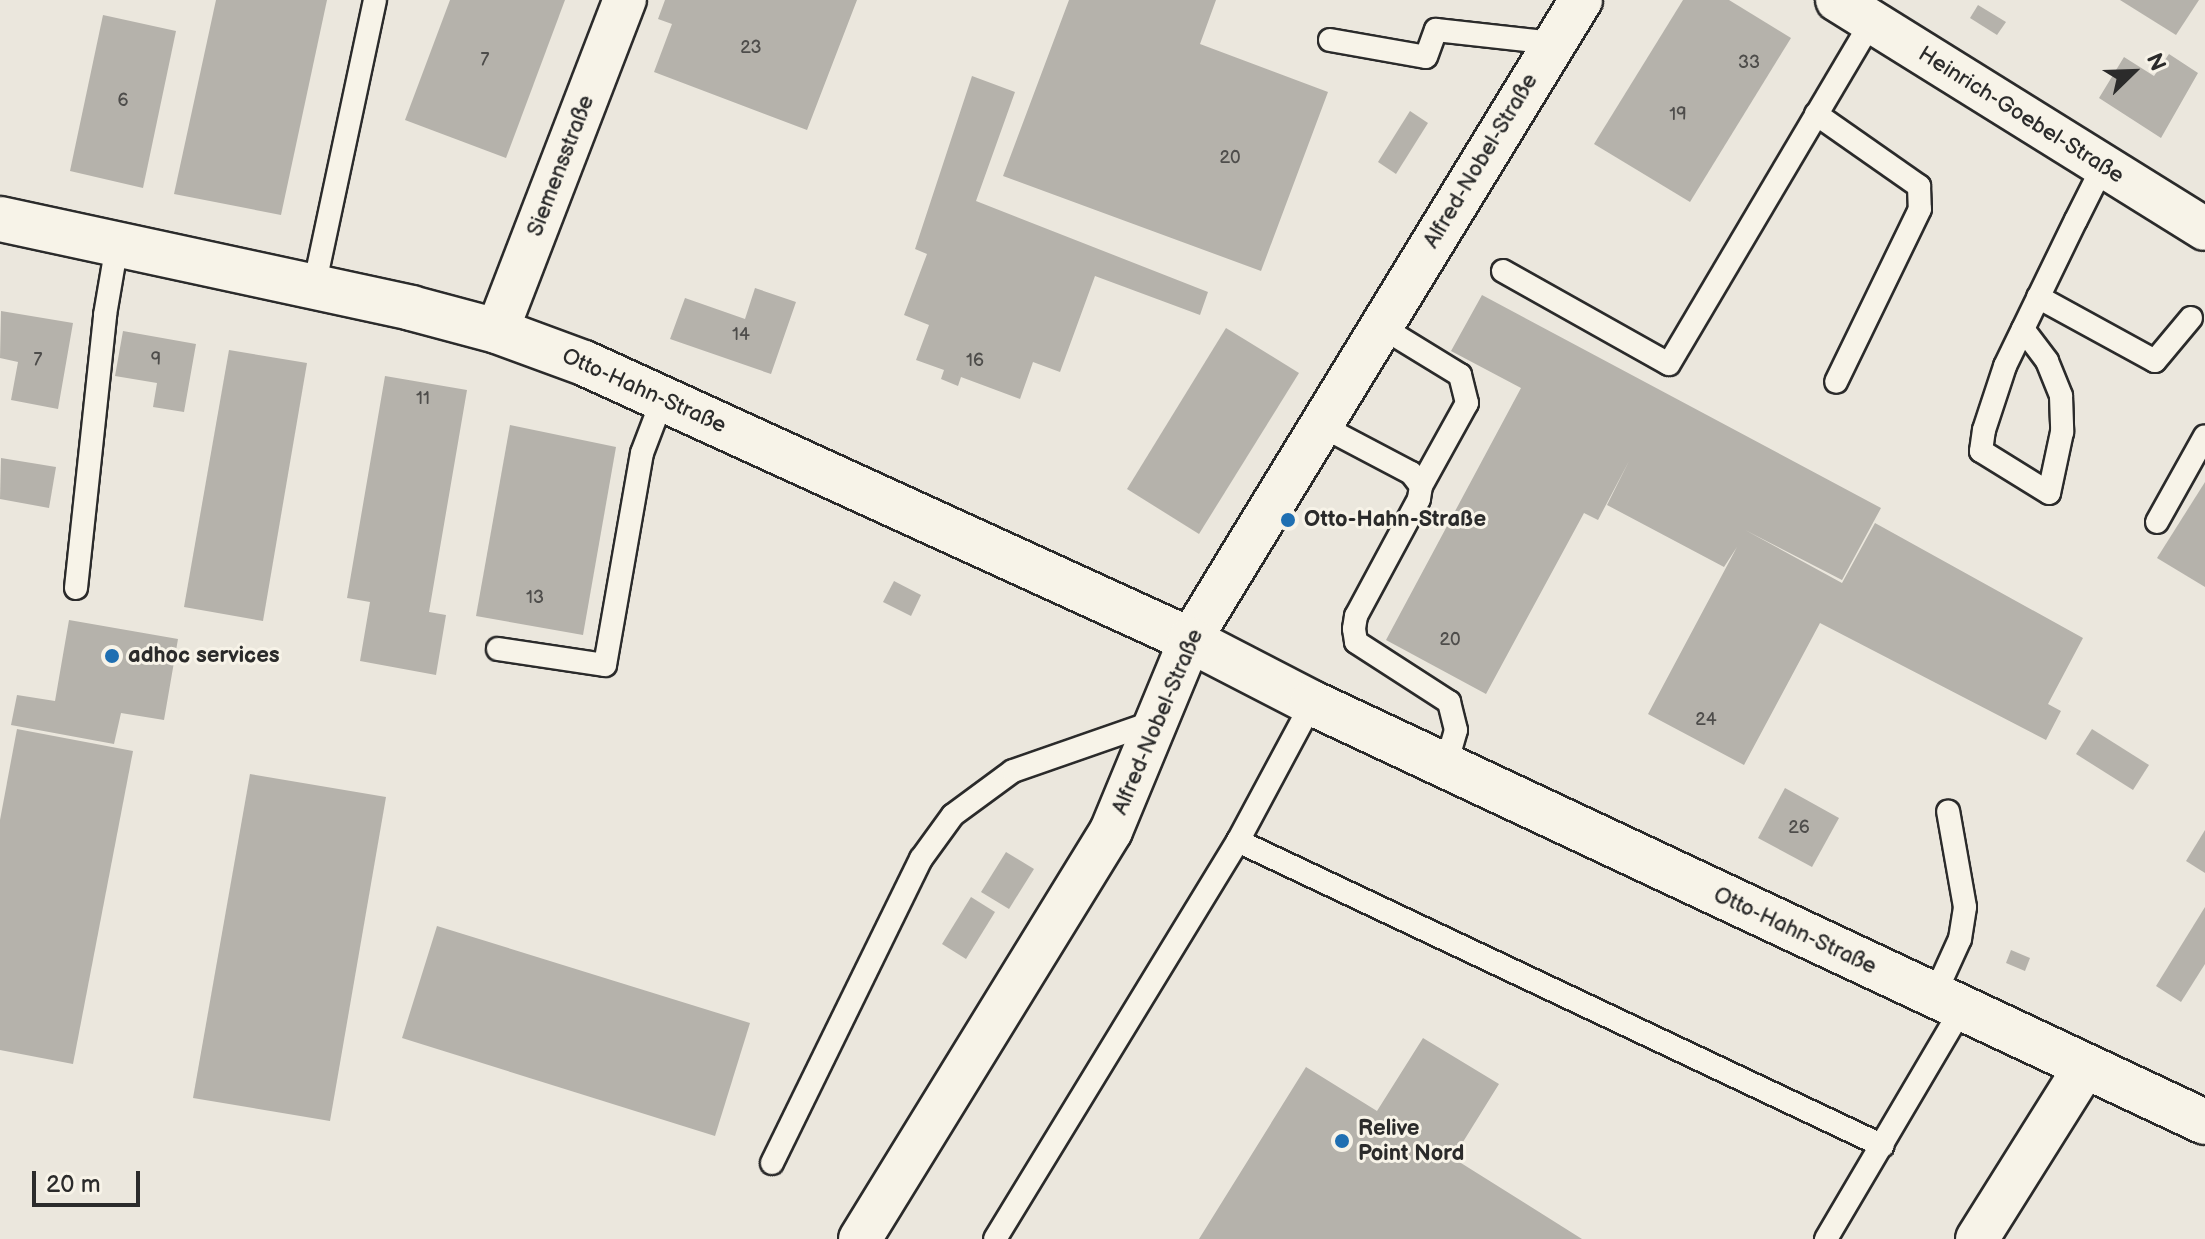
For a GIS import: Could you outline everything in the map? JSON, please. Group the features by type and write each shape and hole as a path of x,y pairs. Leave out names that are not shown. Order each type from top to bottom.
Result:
{"street":[{"name":"Siemensstraße","path":"497,331 625,0"},
{"name":"Alfred-Nobel-Straße","path":"860,1239 1092,865 1190,640 1581,0"},
{"name":"Heinrich-Goebel-Straße","path":"1854,11 2205,229"},
{"name":"Otto-Hahn-Straße","path":"0,220 314,287 497,331 663,398 1190,640 1312,703 2205,1122"},
{"path":"1977,1239 2085,1067"}],"lane":[{"path":"314,287 375,0"},
{"path":"1503,271 1669,364 1816,114 1854,11"},
{"path":"1330,40 1426,57 1436,30 1553,43"},
{"path":"1816,114 1919,186 1920,209 1836,382"},
{"path":"2023,329 2047,361 2061,396 2062,432 2049,493 1981,451 1996,387 2023,329 2038,297 2103,166"},
{"path":"76,588 105,315 117,245"},
{"path":"2038,297 2155,361 2191,318"},
{"path":"1380,326 1460,375 1467,403 1421,486 1419,499 1356,616 1354,629 1356,642 1449,702 1456,730 1446,766"},
{"path":"498,649 605,665 642,453 663,398"},
{"path":"1320,425 1411,473 1421,486"},
{"path":"2157,522 2205,436"},
{"path":"995,1239 1238,841 1312,703"},
{"path":"772,1163 915,872 953,815 1013,771 1154,722"},
{"path":"1826,1239 1883,1146 1947,1003 1965,907 1948,811"},
{"path":"1238,841 1883,1146"}],"building":[{"path":"216,0 327,0 281,215 174,194"},
{"path":"450,0 565,0 506,158 405,120"},
{"path":"665,0 857,0 807,130 654,72 672,24 658,19"},
{"path":"1069,0 1216,0 1200,44 1328,92 1261,271 1003,176"},
{"path":"1683,0 1729,0 1791,38 1690,202 1594,144"},
{"path":"2120,0 2199,0 2176,35"},
{"path":"1978,5 2006,22 1997,35 1970,18"},
{"path":"103,15 176,31 143,188 70,171"},
{"path":"2169,54 2198,73 2161,138 2099,98 2124,57 2154,76"},
{"path":"972,76 1015,92 976,201 1208,292 1200,315 1095,276 1060,372 1033,362 1020,399 961,377 958,386 941,379 944,370 916,360 929,325 904,315 927,254 915,249"},
{"path":"1410,111 1428,123 1396,174 1378,162"},
{"path":"755,288 796,302 771,374 670,339 685,298 745,319"},
{"path":"1482,295 1881,508 1842,580 1745,530 1842,583 1875,523 2083,638 2048,704 2061,711 2046,740 1820,623 1744,765 1648,714 1737,547 1724,567 1607,505 1629,461 1598,520 1584,513 1486,694 1386,640 1521,388 1451,351"},
{"path":"1,311 73,323 58,409 11,400 18,362 0,358"},
{"path":"1226,328 1299,373 1199,534 1127,489"},
{"path":"123,331 196,344 184,412 153,407 157,383 115,376"},
{"path":"229,350 307,363 263,621 184,607"},
{"path":"385,376 467,390 429,612 446,615 436,675 360,661 370,602 347,598"},
{"path":"510,425 616,447 583,635 476,616"},
{"path":"1,458 56,467 49,508 0,499"},
{"path":"2205,482 2205,587 2157,558"},
{"path":"894,581 921,595 911,616 883,602"},
{"path":"69,620 178,639 164,720 121,713 114,744 11,725 17,695 55,701"},
{"path":"17,729 133,751 73,1064 0,1050 0,820"},
{"path":"2092,729 2149,765 2133,790 2076,754"},
{"path":"250,774 386,797 330,1121 193,1098"},
{"path":"1785,788 1839,818 1812,867 1758,838"},
{"path":"2205,830 2205,873 2186,861"},
{"path":"1006,852 1034,869 1009,909 981,892"},
{"path":"971,897 995,912 966,959 942,944"},
{"path":"2205,907 2205,964 2181,1002 2156,986"},
{"path":"437,926 750,1023 715,1136 402,1038"},
{"path":"2011,950 2030,958 2025,971 2006,963"},
{"name":"Relive Point Nord","path":"1423,1038 1499,1084 1453,1158 1582,1239 1199,1239 1306,1067 1377,1111"}],"place":[{"name":"Otto-Hahn-Straße","path":"1288,520"},
{"name":"adhoc services","path":"112,656"},
{"name":"Relive Point Nord","path":"1342,1141"}]}
